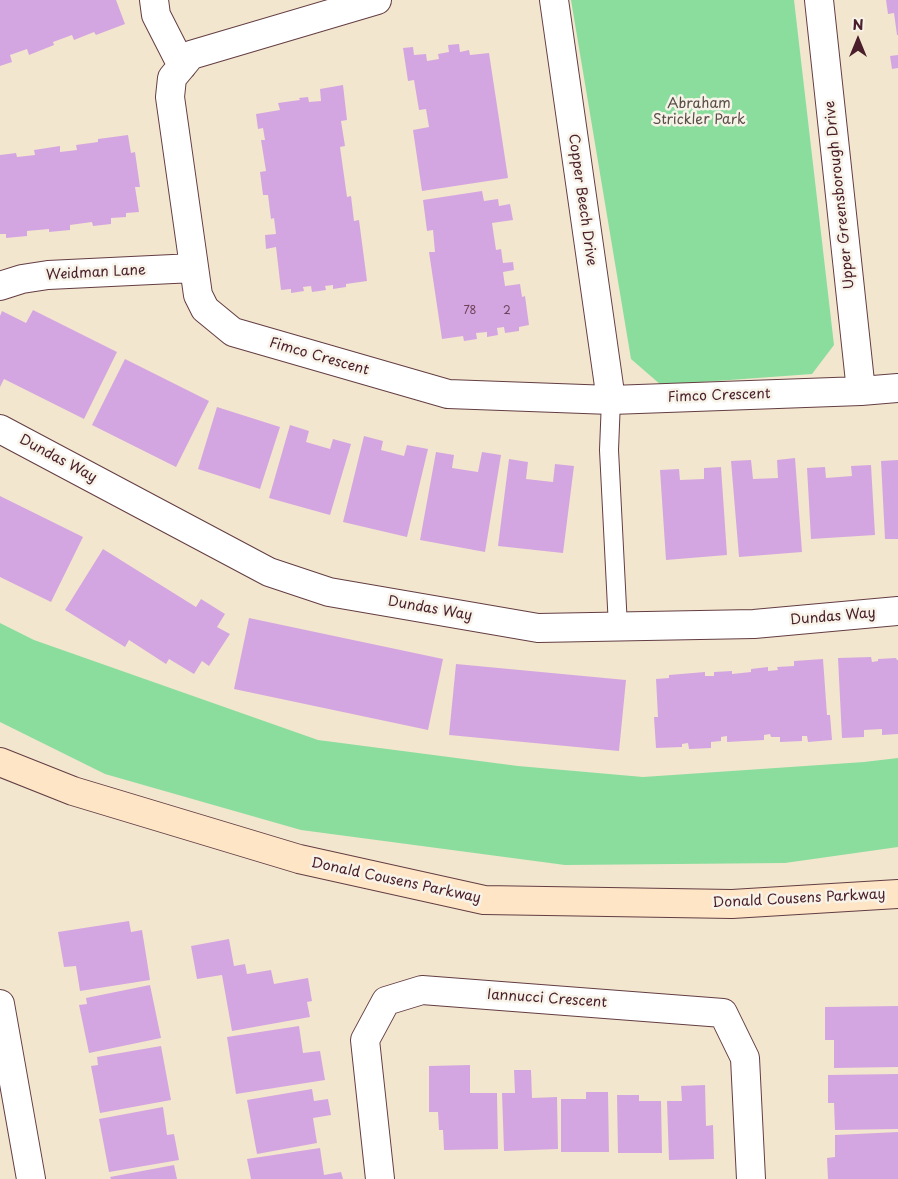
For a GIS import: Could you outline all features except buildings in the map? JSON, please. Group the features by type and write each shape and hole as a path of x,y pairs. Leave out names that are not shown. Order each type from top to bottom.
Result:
{"main road":[{"name":"Donald Cousens Parkway","path":"0,762 73,791 298,859 484,900 732,904 898,894"}],"street":[{"path":"154,0 156,15 182,66"},
{"name":"Fimco Crescent","path":"377,0 191,55 172,78 170,97 198,295 205,309 233,332 448,394 611,400 898,388"},
{"name":"Copper Beech Drive","path":"554,0 611,400"},
{"name":"Upper Greensborough Drive","path":"819,0 861,390"},
{"name":"Weidman Lane","path":"0,286 22,279 48,275 194,268"},
{"name":"Dundas Way","path":"0,429 269,572 329,592 538,628 754,624 898,611"},
{"name":"Iannucci Crescent","path":"380,1179 365,1040 386,1001 422,990 723,1013 746,1058 751,1179"},
{"path":"0,1004 7,1088 30,1179"}],"lane":[{"path":"611,400 610,450 618,627"}],"green space":[{"name":"Abraham Strickler Park","path":"571,0 794,0 834,345 812,374 661,385 631,359"},
{"path":"0,623 34,640 318,740 518,766 643,777 898,758 898,847 785,863 565,865 301,830 105,774 0,722"}]}
